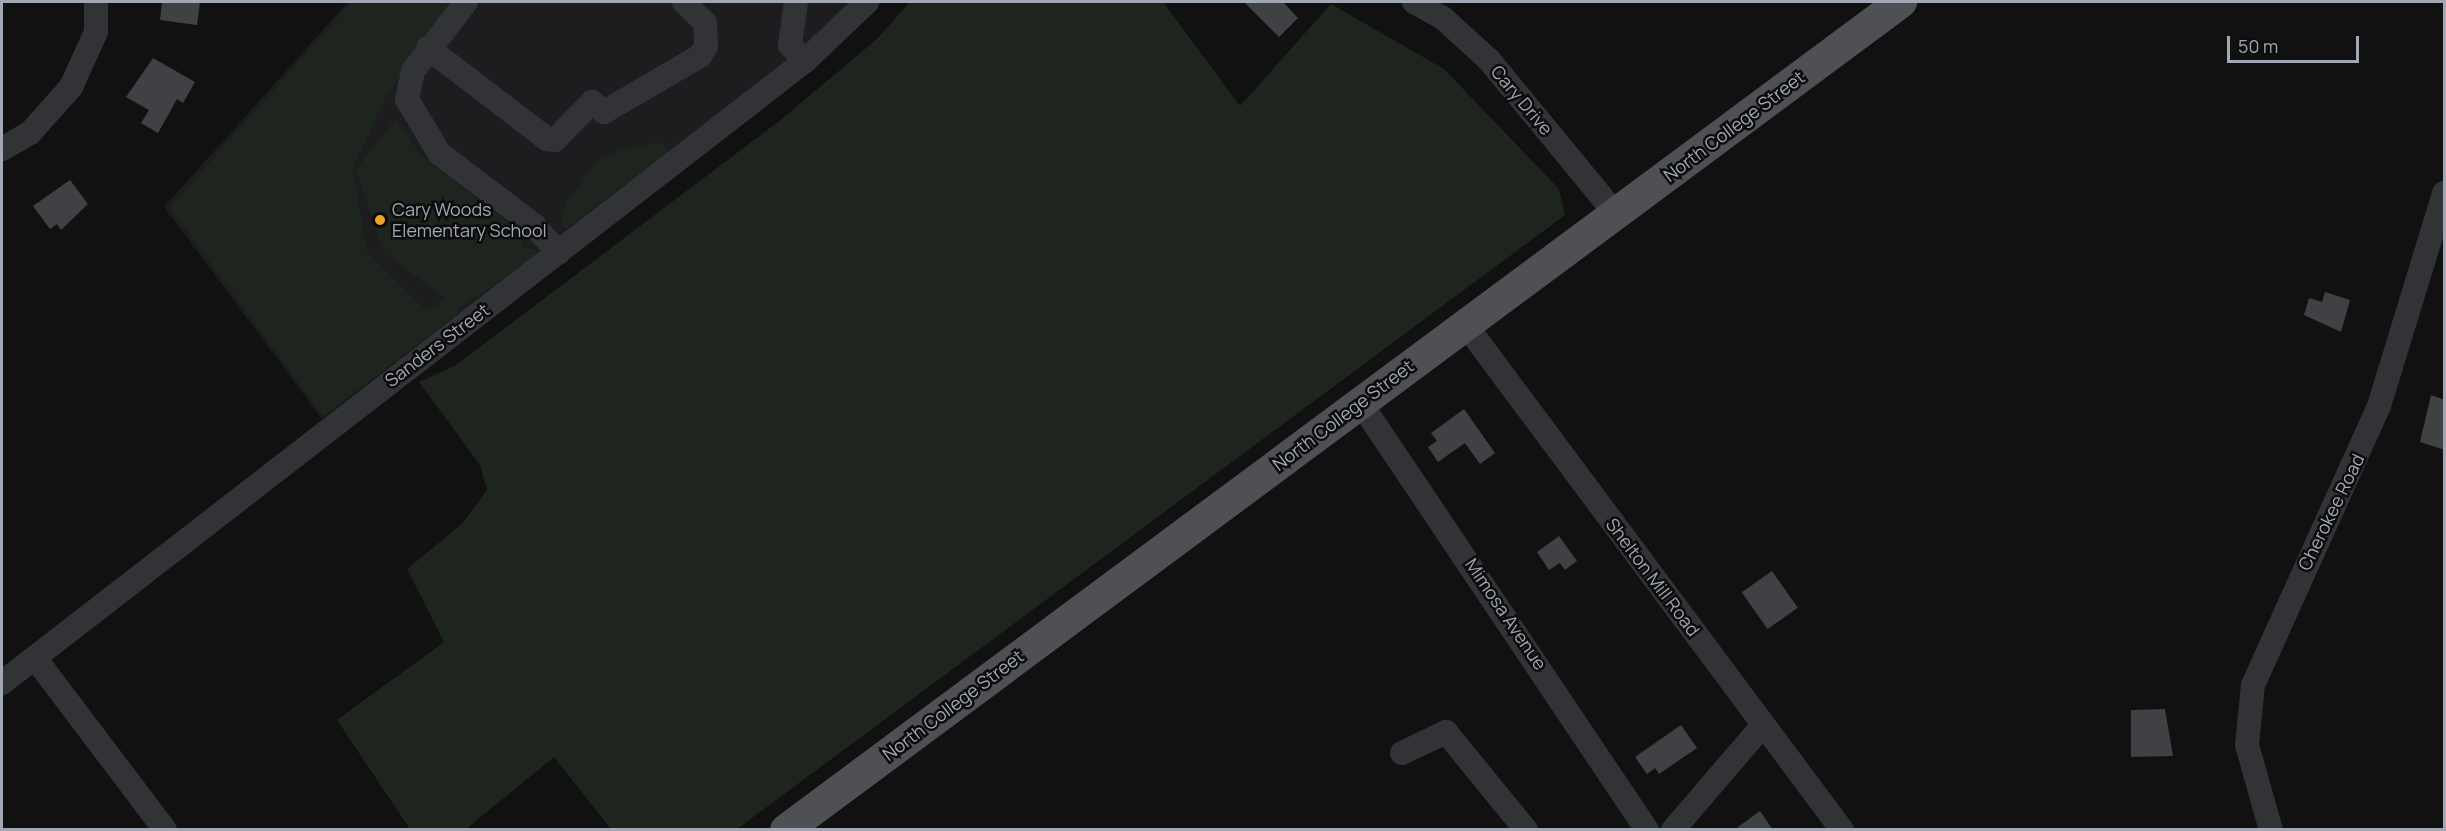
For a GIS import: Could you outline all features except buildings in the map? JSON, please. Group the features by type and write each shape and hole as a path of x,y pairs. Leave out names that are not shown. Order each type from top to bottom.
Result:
{"main road":[{"name":"North College Street","path":"786,830 1901,2"}],"street":[{"path":"2,149 30,133 71,87 96,32 96,2"},
{"path":"466,2 428,48 410,78 407,99 428,140 534,225 558,253"},
{"path":"796,2 790,45 805,61"},
{"name":"Sanders Street","path":"2,683 805,61 867,2"},
{"name":"Cary Drive","path":"1414,2 1443,18 1489,60 1616,214"},
{"path":"428,48 547,139 555,140 592,102 604,112 700,56 707,33 691,7"},
{"name":"Cherokee Road","path":"2271,830 2247,746 2253,685 2379,406 2439,227 2445,193"},
{"name":"Shelton Mill Road","path":"1465,324 1842,830"},
{"name":"Mimosa Avenue","path":"1360,402 1647,830"},
{"path":"35,658 165,830"},
{"path":"1674,830 1763,725"},
{"path":"1402,753 1446,732 1526,830"}],"shaded area":[{"name":"Cary Woods Elementary School","path":"348,2 854,2 806,48 322,419 164,207"},
{"path":"352,2 451,2 385,98 353,169 366,250 427,311 445,298 383,252 356,170 395,119 418,151 521,233 522,247 539,251 536,259 458,308 458,314 323,416 170,207"},
{"path":"910,2 1163,2 1240,106 1331,4 1444,69 1559,189 1565,215 737,829 611,829 554,757 466,829 410,829 337,720 444,642 407,569 463,523 487,490 480,465 419,382 456,365 778,122 877,39"},
{"path":"660,142 670,151 565,229 561,222 566,203 596,163 623,149"}],"place":[{"name":"Cary Woods Elementary School","path":"380,220"}]}
